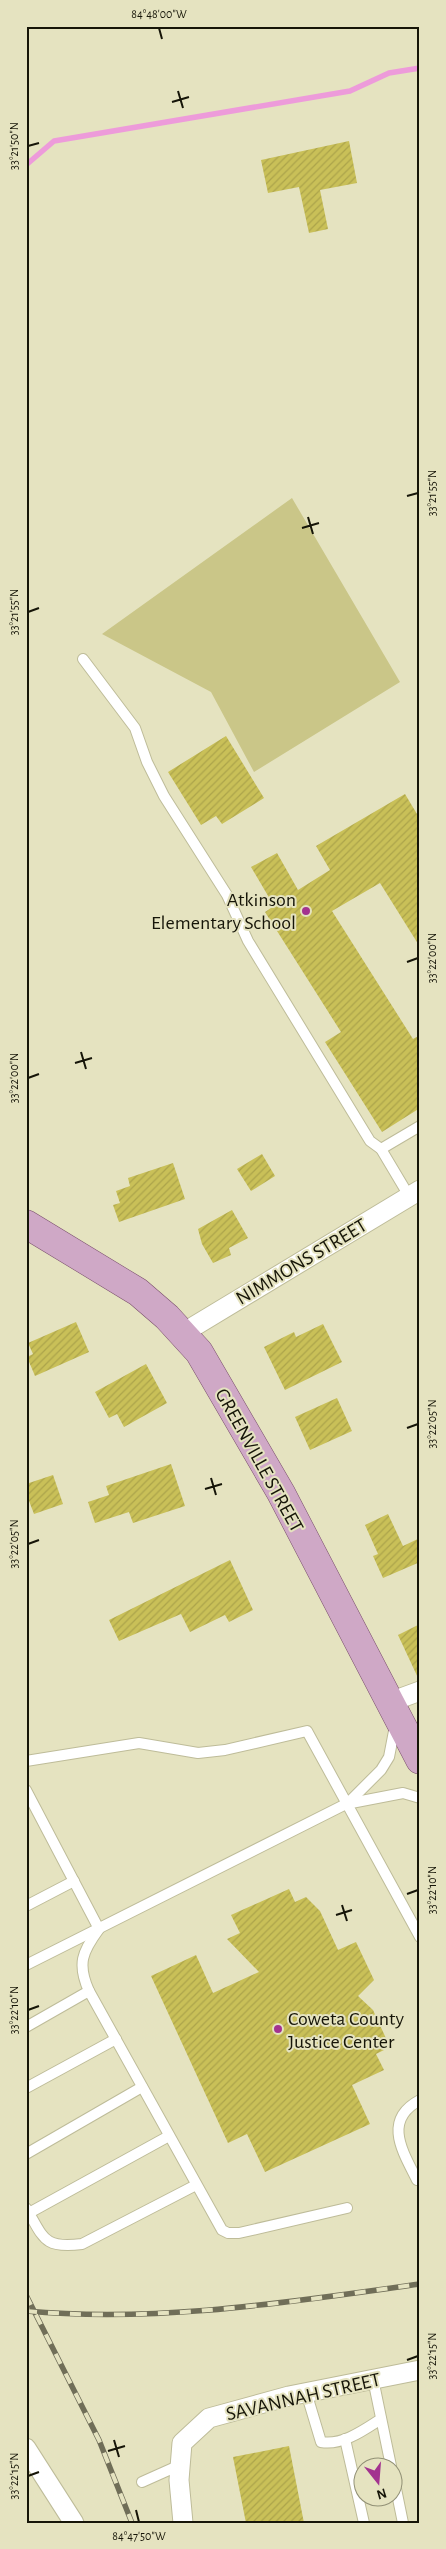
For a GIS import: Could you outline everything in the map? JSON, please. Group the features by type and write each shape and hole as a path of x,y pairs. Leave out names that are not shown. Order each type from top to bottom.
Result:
{"main road":[{"name":"GREENVILLE STREET","path":"26,1224 138,1292 183,1333 199,1352 280,1494 420,1760"}],"street":[{"name":"NIMMONS STREET","path":"183,1333 414,1193"},
{"path":"394,1709 420,1691"},
{"name":"SAVANNAH STREET","path":"180,2465 182,2443 209,2418 306,2392 420,2370"},
{"path":"28,2452 74,2523"},
{"path":"180,2465 179,2480 183,2523"}],"lane":[{"path":"83,659 135,728 147,762 164,796 226,895 248,941 370,1141 381,1148 414,1193"},
{"path":"381,1148 420,1126"},
{"path":"346,1804 382,1770 389,1757 394,1709"},
{"path":"26,1761 139,1742 198,1754 225,1750 307,1731 420,1937"},
{"path":"26,1790 99,1928"},
{"path":"26,1965 346,1804 404,1793 420,1798"},
{"path":"26,1906 74,1881"},
{"path":"99,1928 86,1951 81,1965 89,1991 219,2226 228,2233 347,2208"},
{"path":"26,2027 89,1991"},
{"path":"26,2088 116,2039"},
{"path":"26,2154 142,2088"},
{"path":"417,2180 400,2147 397,2131 407,2110 420,2100"},
{"path":"170,2136 28,2210 45,2240 62,2247 82,2244 196,2185"},
{"path":"373,2379 389,2456"},
{"path":"306,2392 319,2440 327,2443 365,2431 381,2419"},
{"path":"344,2439 364,2523"},
{"path":"142,2482 180,2465"},
{"path":"400,2506 403,2523"}],"shaded area":[{"path":"292,498 400,682 254,772 211,692 102,634"}],"building":[{"path":"349,141 357,183 320,190 328,229 309,233 299,187 268,193 261,160"},
{"path":"226,736 264,798 222,824 216,816 201,825 168,772"},
{"path":"405,794 420,819 420,947 380,883 332,911 413,1039 420,1035 420,1108 382,1132 325,1042 341,1032 265,912 274,906 251,867 277,853 298,890 330,870 316,846"},
{"path":"262,1154 275,1176 251,1191 237,1169"},
{"path":"173,1163 185,1199 119,1222 113,1205 120,1203 116,1191 130,1186 128,1178"},
{"path":"232,1210 248,1238 229,1248 231,1255 213,1263 202,1244 198,1229"},
{"path":"76,1322 89,1352 35,1376 27,1357 33,1354 28,1343"},
{"path":"323,1324 342,1362 285,1390 264,1347 294,1332 296,1337"},
{"path":"146,1364 167,1403 124,1427 117,1414 109,1418 95,1392"},
{"path":"337,1398 352,1431 310,1450 295,1417"},
{"path":"171,1464 185,1506 133,1523 129,1512 95,1523 88,1502 109,1495 106,1486"},
{"path":"53,1475 63,1504 34,1514 26,1493 26,1484"},
{"path":"388,1514 403,1546 420,1538 420,1562 383,1578 373,1556 378,1554 365,1525"},
{"path":"230,1560 253,1610 229,1622 225,1615 190,1632 181,1614 119,1641 109,1620"},
{"path":"420,1624 420,1680 419,1680 398,1635"},
{"name":"Coweta County Justice Center","path":"289,1889 295,1902 306,1897 320,1911 338,1950 356,1942 374,1980 358,1996 373,2010 390,2047 376,2054 384,2070 352,2085 370,2124 265,2172 247,2134 228,2143 151,1976 196,1955 213,1993 259,1972 227,1939 240,1933 231,1915"},
{"path":"289,2446 304,2523 246,2523 233,2457"}],"waterway":[{"path":"26,165 54,141 350,91 389,73 420,68"}],"railway":[{"path":"26,2311 125,2314 224,2309 420,2284"},
{"path":"26,2295 99,2440 132,2523"}],"place":[{"name":"Atkinson Elementary School","path":"306,911"},
{"name":"Coweta County Justice Center","path":"278,2029"}]}
